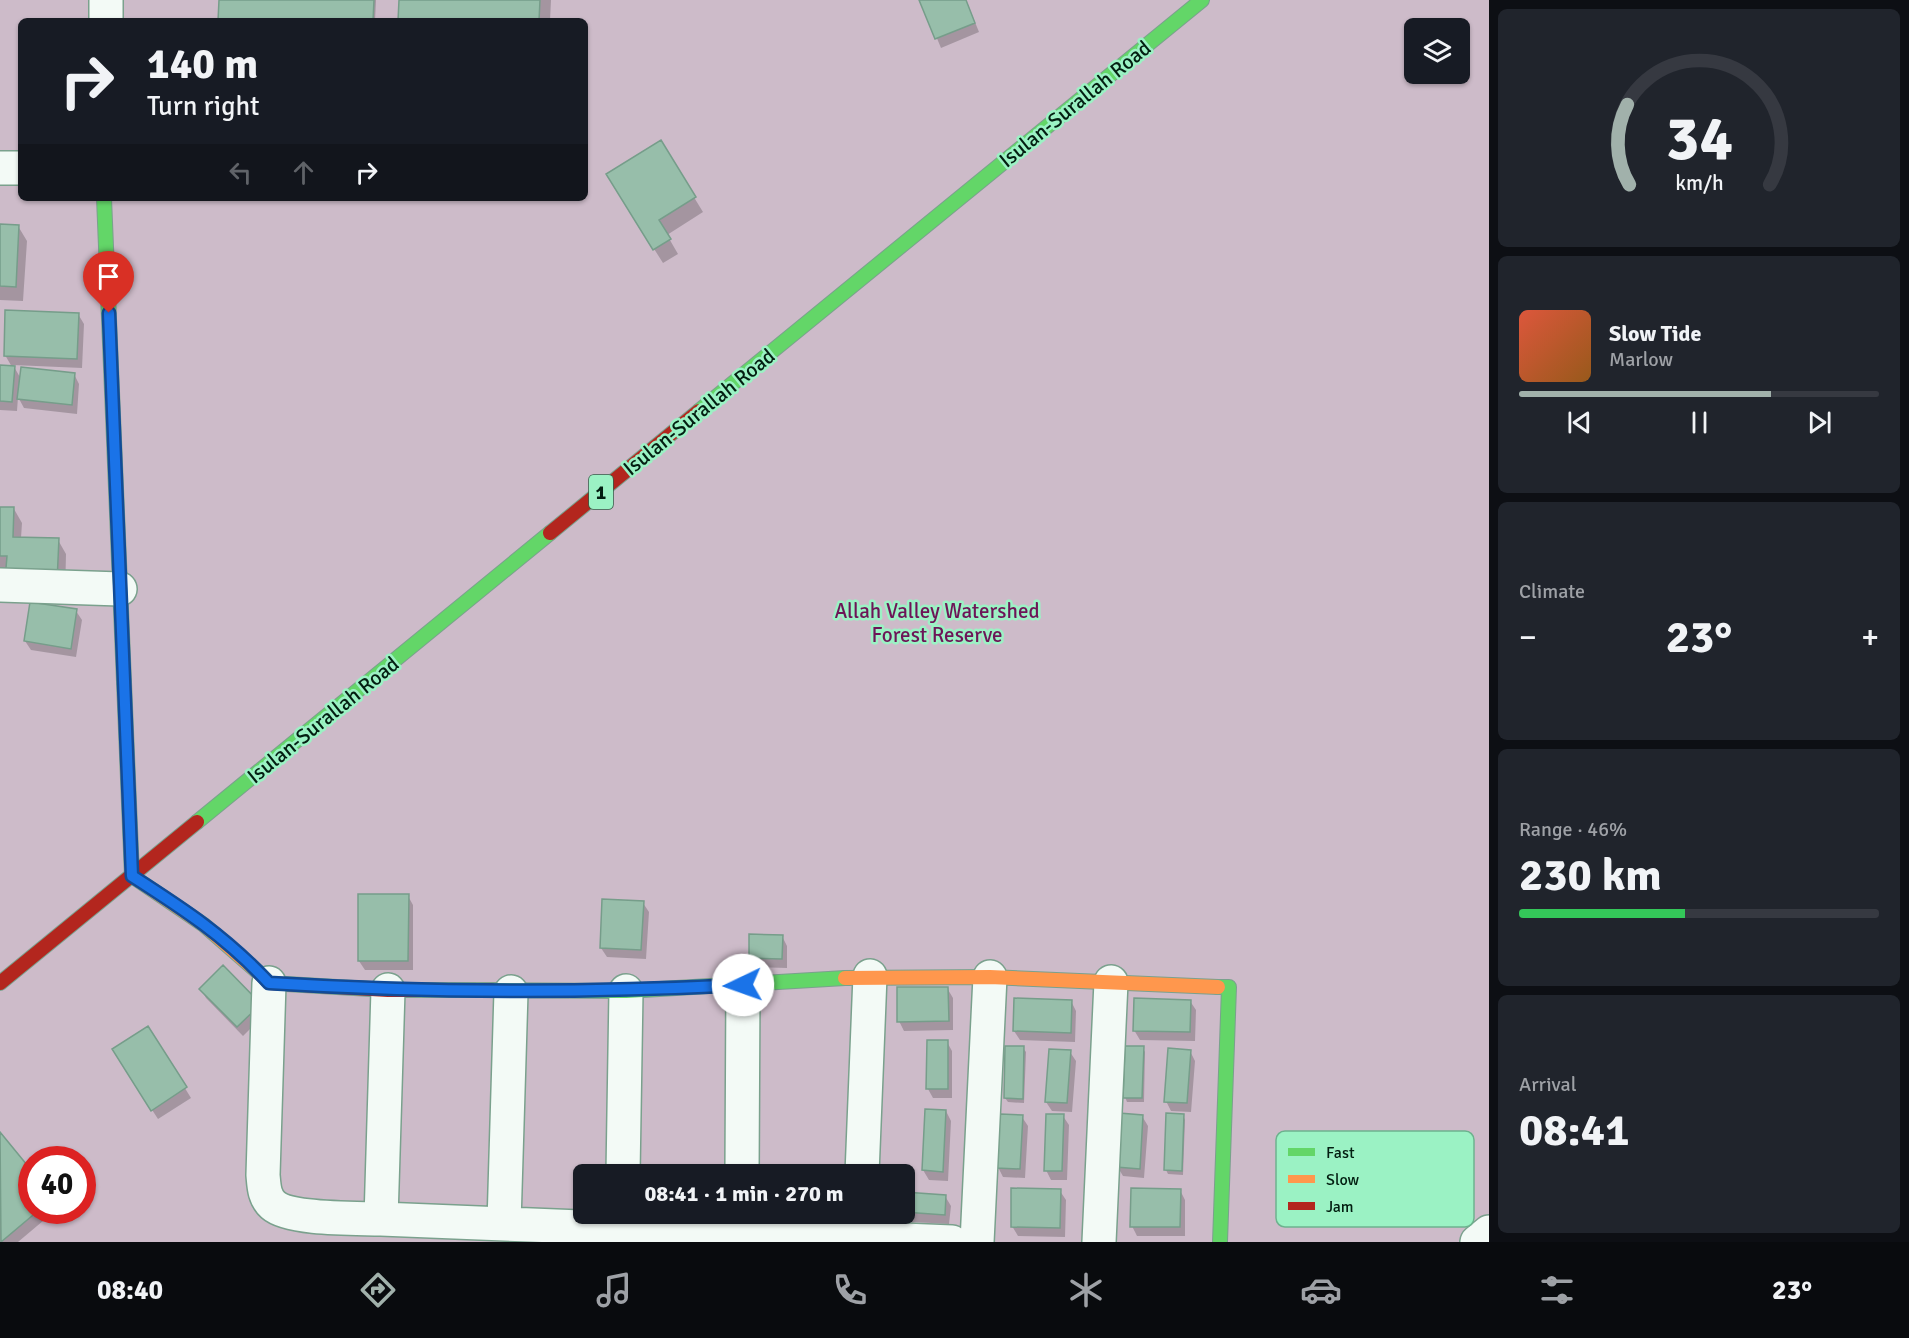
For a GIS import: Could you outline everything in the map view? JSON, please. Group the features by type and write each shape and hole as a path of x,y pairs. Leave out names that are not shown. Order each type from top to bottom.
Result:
{"main road":[{"name":"Isulan-Surallah Road","path":"0,983 1202,0"},
{"path":"104,201 132,876 192,914 217,933 242,954 269,983 388,990 626,991 870,976 990,976 1229,987 1220,1242"}],"street":[{"path":"106,0 106,18"},
{"path":"0,168 18,168"},
{"path":"0,585 120,589"},
{"path":"862,1164 870,976"},
{"path":"977,1242 990,976"},
{"path":"1099,1242 1111,982"},
{"path":"269,983 262,1175 264,1191 272,1204 282,1211 297,1214 381,1219 504,1223 573,1222"},
{"path":"742,1164 743,985"},
{"path":"381,1219 388,990"},
{"path":"623,1164 626,991"},
{"path":"504,1223 511,992"},
{"path":"781,1224 860,1226 952,1242"},
{"path":"1477,1242 1489,1232"}],"green space":[{"name":"Allah Valley Watershed Forest Reserve","path":"0,0 1489,0 1489,1242 0,1242"}],"building":[{"path":"219,0 374,0 373,18 218,18"},
{"path":"399,0 540,0 539,18 398,18"},
{"path":"919,0 966,0 975,23 935,39"},
{"path":"661,140 696,197 659,220 671,239 653,250 606,174"},
{"path":"0,224 19,225 16,287 0,286"},
{"path":"5,310 79,313 77,359 4,356"},
{"path":"0,365 15,366 12,402 0,401"},
{"path":"21,367 75,373 72,405 17,399"},
{"path":"0,507 14,507 13,537 59,538 57,582 5,580 7,556 0,556"},
{"path":"30,602 77,609 71,649 24,641"},
{"path":"358,894 409,894 408,961 358,961"},
{"path":"602,899 644,901 641,950 600,948"},
{"path":"749,934 783,935 782,959 749,958"},
{"path":"223,965 261,1004 237,1027 199,989"},
{"path":"897,987 948,987 949,1021 897,1022"},
{"path":"1014,998 1072,1000 1071,1033 1013,1031"},
{"path":"1134,998 1191,1000 1190,1032 1133,1031"},
{"path":"148,1026 187,1087 151,1111 112,1049"},
{"path":"927,1040 948,1040 948,1089 926,1089"},
{"path":"1005,1046 1024,1046 1023,1099 1004,1098"},
{"path":"1125,1046 1144,1046 1142,1098 1123,1098"},
{"path":"1168,1048 1191,1050 1187,1103 1164,1102"},
{"path":"1049,1049 1071,1050 1067,1103 1045,1102"},
{"path":"925,1109 946,1110 943,1172 922,1170"},
{"path":"1119,1113 1143,1115 1140,1169 1116,1167"},
{"path":"1166,1113 1184,1114 1182,1171 1164,1170"},
{"path":"1000,1114 1023,1115 1020,1169 996,1168"},
{"path":"1046,1114 1064,1114 1062,1171 1044,1171"},
{"path":"0,1132 18,1154 18,1224 22,1224 1,1242"},
{"path":"1011,1188 1061,1189 1060,1228 1011,1227"},
{"path":"1131,1188 1181,1189 1180,1227 1130,1227"},
{"path":"915,1193 946,1195 945,1215 915,1213"}],"traffic: fast":[{"path":"699,411 1202,0"},
{"path":"104,201 124,682"},
{"path":"197,822 550,533"},
{"path":"491,990 626,991 845,978"},
{"path":"1218,987 1229,987 1220,1242"}],"traffic: slow":[{"path":"124,682 132,876 204,925 259,973"},
{"path":"845,978 990,977 1218,987"}],"traffic: jam":[{"path":"550,533 699,411"},
{"path":"0,983 197,822"},
{"path":"259,973 269,983 388,990 491,990"}],"route":[{"path":"109,313 132,876 192,914 217,933 242,954 269,983 388,990 511,992 626,991 743,985"}]}
